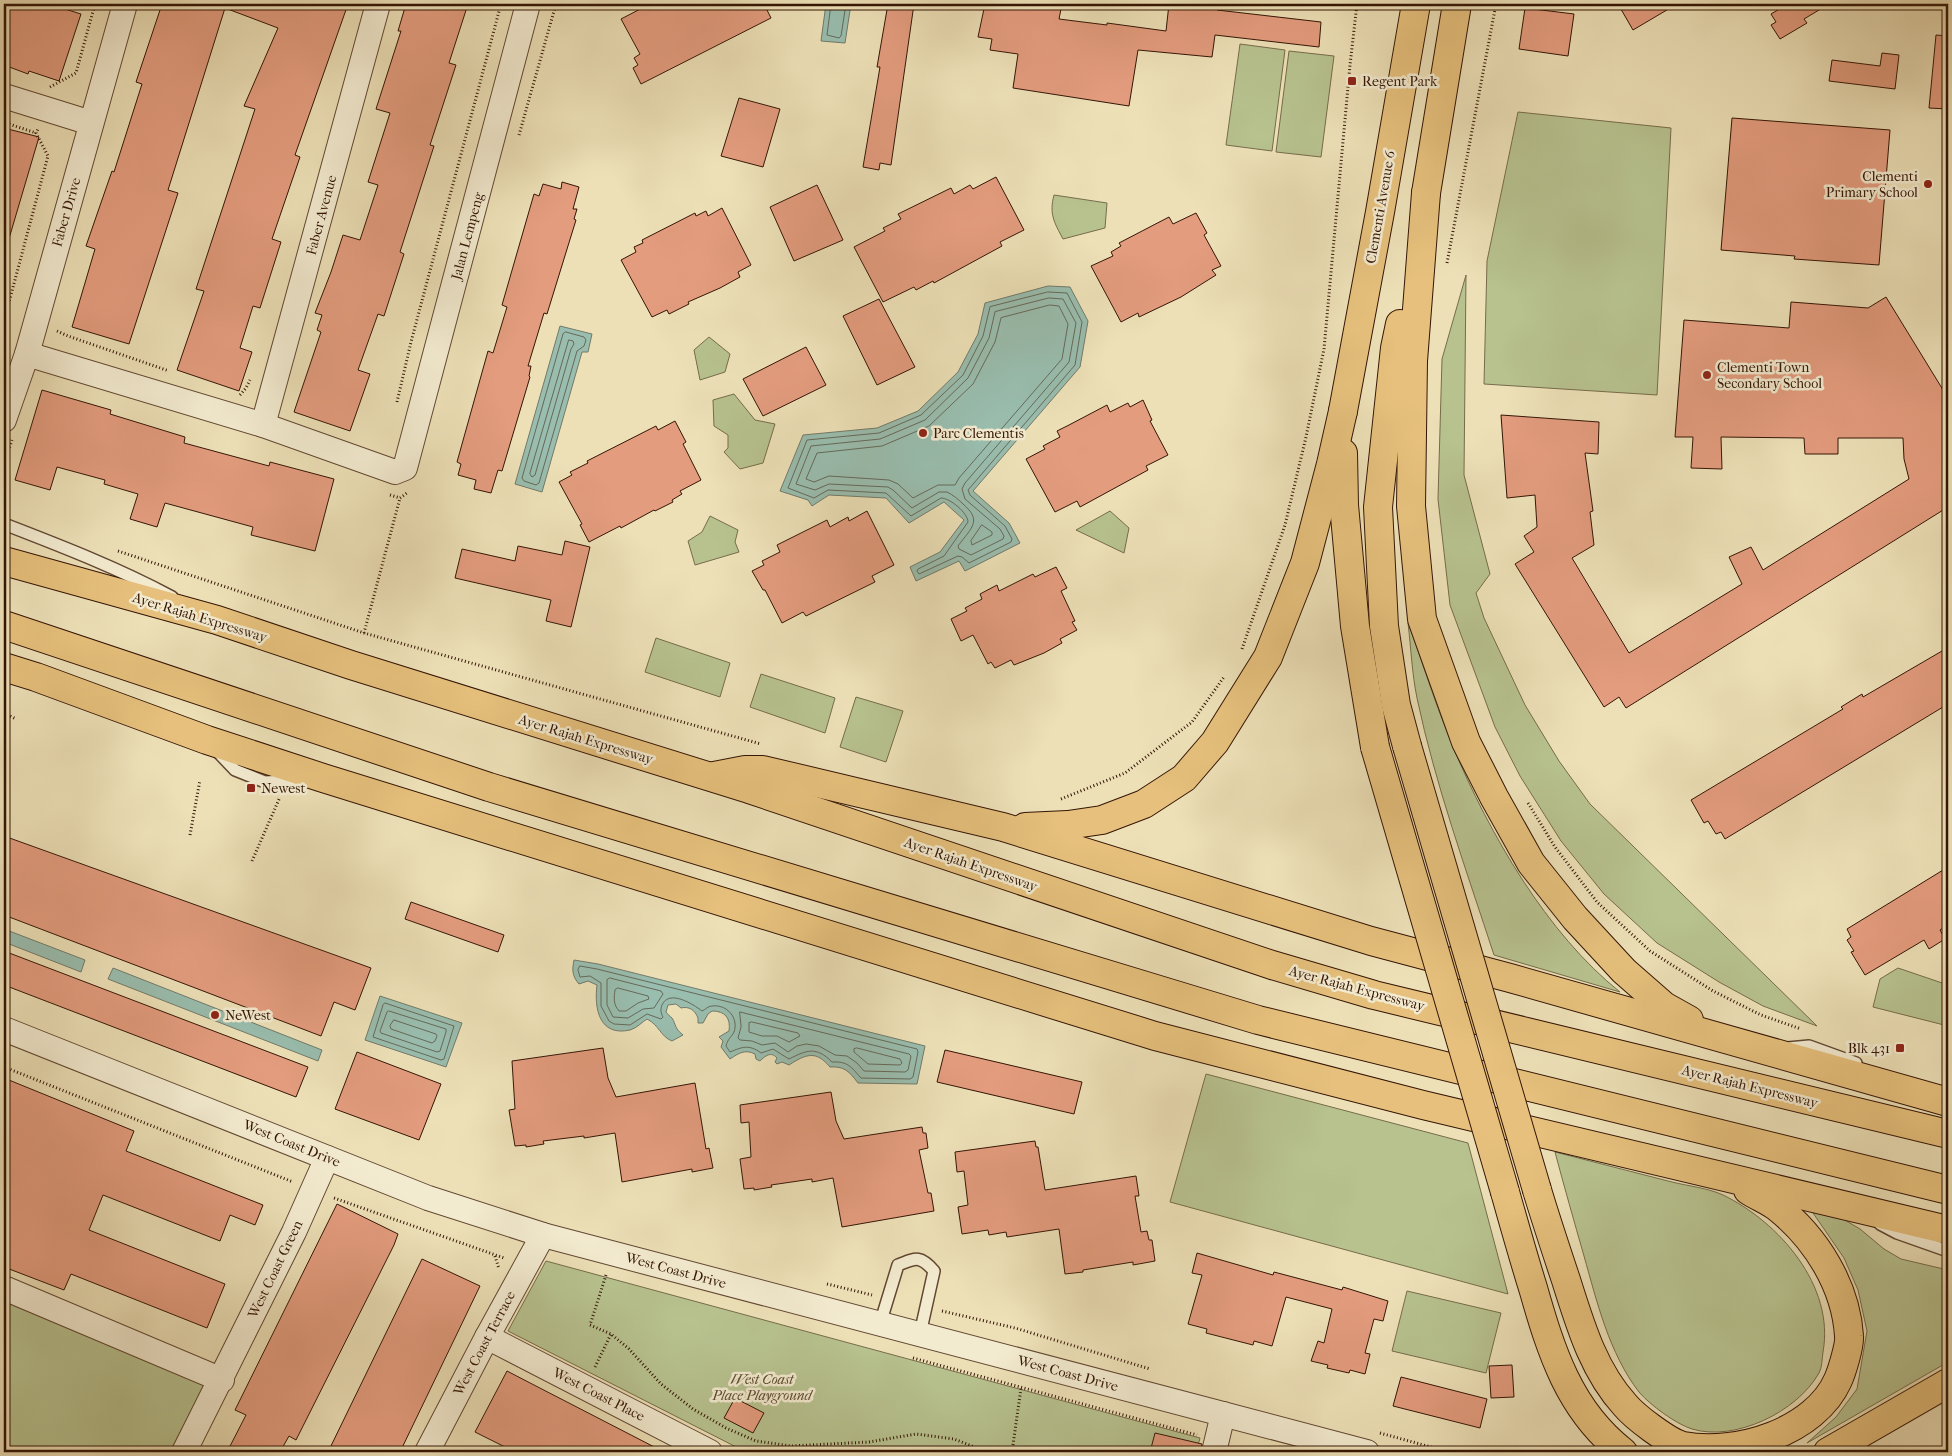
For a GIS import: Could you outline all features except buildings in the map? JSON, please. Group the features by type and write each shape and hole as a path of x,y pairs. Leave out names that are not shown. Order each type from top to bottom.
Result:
{"main road":[{"name":"Clementi Avenue 6","path":"1343,411 1416,4"},
{"path":"1457,4 1426,193 1395,348 1378,508 1384,626 1396,705 1537,1190 1580,1325 1602,1376 1626,1406 1658,1433 1682,1446 1709,1450 1738,1449 1768,1441 1797,1426 1822,1404 1838,1380 1850,1338 1842,1298 1828,1267 1806,1236 1777,1207 1725,1177"},
{"path":"1426,193 1413,361 1411,506 1422,619 1466,742 1531,863 1575,918 1624,971 1664,1006 1716,1036"},
{"path":"1343,411 1344,505 1355,626 1375,746 1549,1345 1564,1380 1585,1415 1612,1444 1623,1452"},
{"path":"1003,827 1068,825 1102,820 1144,804 1184,778 1215,742 1268,657 1305,563 1343,411"},
{"name":"Ayer Rajah Expressway","path":"4,561 217,620 351,665 708,777 1272,965 1374,995 1948,1134"},
{"path":"4,625 489,787 1258,1020 1948,1190"},
{"path":"4,667 208,740 322,778 1156,1036 1423,1105 1948,1230"},
{"path":"708,777 745,770 763,770 1003,827 1371,941 1948,1102"},
{"path":"1828,1452 1948,1383"}],"street":[{"name":"Faber Drive","path":"4,420 27,354 126,4"},
{"name":"Faber Avenue","path":"263,426 378,4"},
{"name":"Jalan Lempeng","path":"263,426 395,472 405,468 528,4"},
{"path":"4,96 91,123"},
{"path":"27,354 263,426"},
{"name":"West Coast Drive","path":"4,1029 428,1198 543,1235 1367,1452"},
{"name":"West Coast Green","path":"184,1452 222,1380 294,1232 327,1158"},
{"name":"West Coast Terrace","path":"427,1452 543,1235"},
{"path":"4,1288 222,1380"},
{"name":"West Coast Place","path":"487,1337 710,1452"},
{"path":"1214,1452 1223,1414"}],"lane":[{"path":"4,524 147,583 217,620"},
{"path":"1848,1206 1898,1233 1948,1251"},
{"path":"880,1324 898,1265 914,1258 925,1261 934,1271 920,1334"}],"path":[{"path":"4,321 48,156 36,133 49,87 76,73 95,4"},
{"path":"396,410 411,342 501,4"},
{"path":"1240,655 1285,525 1324,349 1357,4"},
{"path":"1447,265 1496,4"},
{"path":"4,122 36,133"},
{"path":"364,632 400,498"},
{"path":"118,550 364,632 766,746"},
{"path":"1057,801 1125,773 1192,722 1230,670"},
{"path":"4,713 16,719"},
{"path":"190,835 200,780"},
{"path":"1526,799 1555,847 1596,902 1650,951 1713,991 1761,1015 1807,1031"},
{"path":"252,861 278,804"},
{"path":"607,1275 590,1325 611,1334 629,1349 661,1384 693,1409 726,1428 756,1441 791,1446 869,1442 916,1434 954,1439 987,1452"},
{"path":"594,1369 611,1334"},
{"path":"1012,1452 1022,1388"}],"green space":[{"path":"1240,44 1285,50 1272,151 1226,145"},
{"path":"1289,51 1334,56 1321,157 1276,152"},
{"path":"1518,112 1671,128 1657,395 1484,384 1487,261"},
{"path":"1054,195 1107,203 1105,228 1063,239 1053,218"},
{"path":"1466,275 1464,475 1490,574 1476,593 1484,618 1525,705 1559,761 1590,804 1817,1026 1763,1006 1719,982 1657,943 1604,894 1561,841 1520,776 1495,727 1450,605 1438,499 1442,359"},
{"path":"709,337 730,354 725,372 700,380 694,350"},
{"path":"734,394 755,420 775,424 763,463 740,469 724,452 728,448 728,435 714,426 713,400"},
{"path":"1110,511 1129,528 1124,553 1076,530"},
{"path":"710,516 738,530 735,542 739,552 695,565 688,541 702,532"},
{"path":"1408,623 1453,747 1502,847 1545,912 1568,941 1593,968 1620,992 1494,955 1452,828 1424,730 1415,689"},
{"path":"656,638 730,663 720,697 645,672"},
{"path":"761,674 835,698 825,733 750,707"},
{"path":"856,697 903,711 886,762 840,747"},
{"path":"1898,968 1948,985 1948,1026 1873,1007 1880,979"},
{"path":"1206,1074 1468,1143 1508,1294 1170,1202"},
{"path":"1555,1152 1723,1195 1744,1207 1764,1222 1782,1239 1798,1259 1811,1280 1820,1303 1824,1327 1822,1363 1819,1373 1809,1387 1796,1400 1780,1411 1745,1427 1727,1431 1709,1432 1686,1427 1650,1403 1639,1392 1629,1377 1605,1327"},
{"path":"1811,1210 1843,1219 1901,1259 1948,1270 1948,1362 1807,1443 1836,1417 1857,1389 1867,1331 1858,1290 1844,1258"},
{"name":"West Coast Place Playground","path":"546,1261 1200,1438 1196,1452 746,1452 508,1331"},
{"path":"1407,1291 1501,1313 1486,1373 1392,1351"},
{"path":"4,1297 207,1380 170,1452 4,1452"}],"water":[{"path":"826,4 851,4 845,43 821,41"},
{"name":"Parc Clementis","path":"1048,286 1070,287 1088,321 1080,367 973,491 1009,523 1020,543 965,571 959,561 916,581 910,567 940,552 964,520 944,502 909,523 886,498 829,495 812,506 808,500 780,491 803,435 877,428 918,411 958,372 978,334 985,303"},
{"path":"560,326 592,334 588,352 582,352 542,492 515,484"},
{"path":"4,929 85,960 81,972 4,942"},
{"path":"574,960 598,964 925,1046 917,1084 858,1083 846,1070 839,1067 830,1067 815,1056 806,1056 789,1065 782,1062 777,1064 775,1062 777,1058 773,1055 766,1056 760,1061 756,1059 755,1054 748,1052 739,1053 730,1059 721,1047 723,1041 719,1037 729,1031 729,1022 726,1016 720,1012 712,1011 703,1023 698,1023 698,1018 693,1011 689,1008 681,1008 676,1004 668,1005 666,1012 683,1035 672,1041 665,1037 647,1019 630,1030 620,1031 611,1029 605,1025 598,1011 597,985 588,981 579,984 573,973"},
{"name":"NeWest","path":"113,968 322,1050 318,1061 108,979"},
{"path":"380,996 462,1023 446,1067 365,1040"}],"place":[{"name":"Regent Park","path":"1352,81"},
{"name":"Clementi Primary School","path":"1928,184"},
{"name":"Clementi Town Secondary School","path":"1707,375"},
{"name":"Parc Clementis","path":"923,433"},
{"name":"Newest","path":"251,788"},
{"name":"NeWest","path":"215,1015"},
{"name":"Blk 431","path":"1900,1048"}]}
